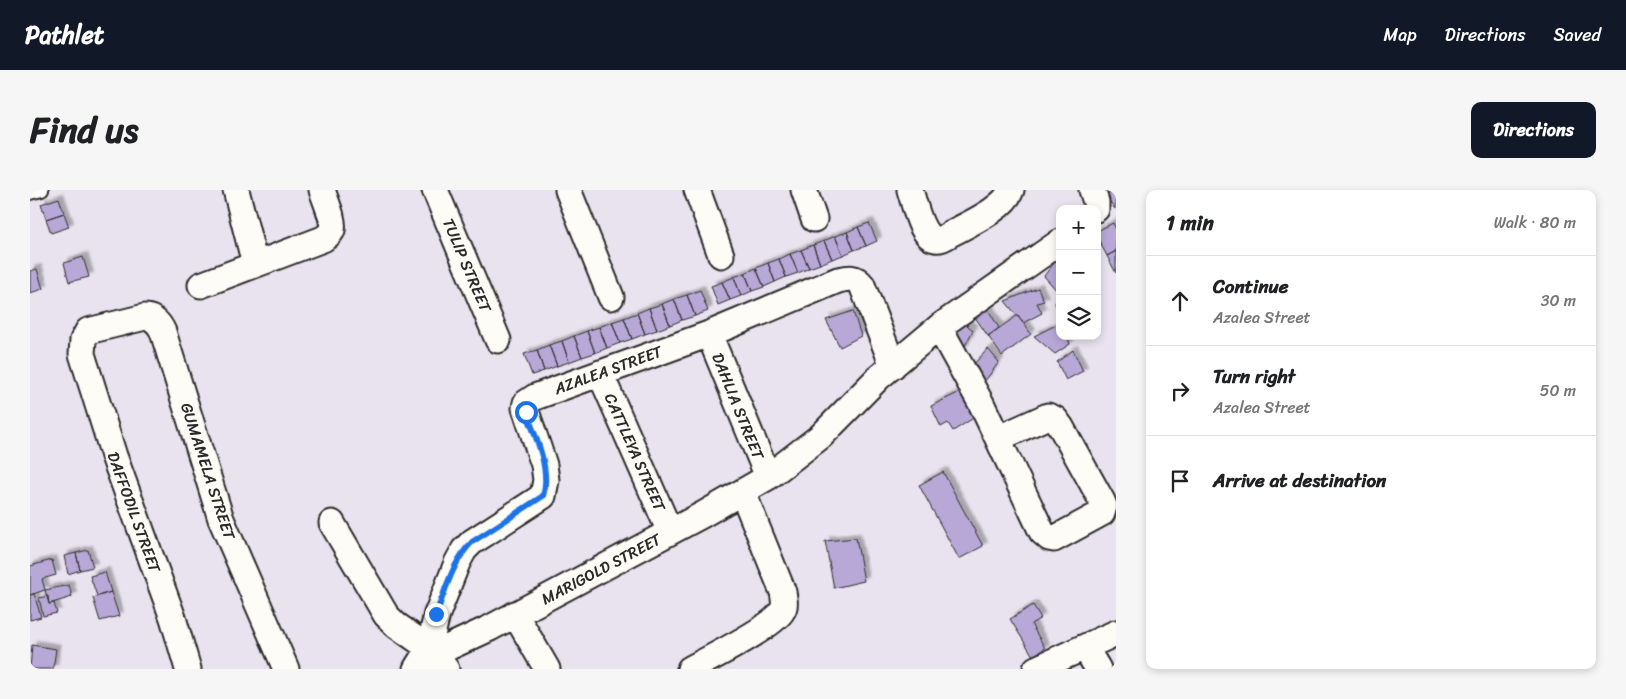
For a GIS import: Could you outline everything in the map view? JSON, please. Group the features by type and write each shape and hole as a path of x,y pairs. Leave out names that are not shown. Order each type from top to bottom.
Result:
{"street":[{"path":"236,190 255,264"},
{"name":"TULIP STREET","path":"435,190 498,340"},
{"path":"568,190 611,297"},
{"path":"697,190 721,255"},
{"path":"804,190 814,219"},
{"path":"910,190 923,230 928,236 935,239 943,238 1000,206 1011,190"},
{"path":"1092,190 1096,205"},
{"path":"201,285 323,239 332,230 331,193"},
{"name":"MARIGOLD STREET","path":"429,648 447,648 457,644 743,493 768,477 821,436 893,366 939,327 1056,245"},
{"name":"AZALEA STREET","path":"429,648 436,614 449,580 464,550 472,542 543,496 546,480 544,465 526,412 526,403 535,397 709,334 838,280 848,278 856,279 862,285 893,366"},
{"name":"DAFFODIL STREET","path":"160,326 149,317 145,317 92,330 84,337 81,347 114,456 173,618 188,669"},
{"name":"GUMAMELA STREET","path":"160,326 221,518 286,669"},
{"path":"939,327 982,403 1042,532 1049,538 1054,539 1102,513 1104,506 1102,501 1065,433 1055,420 1048,416 999,438"},
{"name":"DAHLIA STREET","path":"709,334 768,477"},
{"name":"CATTLEYA STREET","path":"600,373 670,532"},
{"path":"690,669 770,623 783,611 785,602 783,592 743,493"},
{"path":"332,523 386,615 396,625 429,648 446,669"},
{"path":"515,614 547,669"},
{"path":"1036,669 1116,633"},
{"path":"416,669 429,648"},
{"path":"1084,648 1098,669"}],"lane":[{"path":"30,193 42,190"}],"building":[{"path":"1116,190 1115,209 1106,196"},
{"path":"59,198 64,213 46,219 41,204"},
{"path":"64,213 69,227 51,233 46,219"},
{"path":"869,223 877,241 866,246 858,227"},
{"path":"1113,223 1116,229 1116,251 1107,256 1101,245 1101,229"},
{"path":"858,227 866,246 854,250 847,232"},
{"path":"847,232 854,250 843,255 835,236"},
{"path":"835,236 843,255 832,259 824,241"},
{"path":"824,241 832,259 820,264 813,245"},
{"path":"813,245 820,264 809,268 801,250"},
{"path":"801,250 809,268 798,273 790,254"},
{"path":"1116,251 1116,273 1107,256"},
{"path":"790,254 798,273 786,277 779,259"},
{"path":"83,257 89,277 69,282 64,263"},
{"path":"779,259 786,277 775,282 768,263"},
{"path":"1056,260 1056,290 1044,276"},
{"path":"768,263 775,282 764,287 756,268"},
{"path":"756,268 764,287 752,291 745,273"},
{"path":"37,269 43,289 30,293 30,271"},
{"path":"745,273 752,291 741,296 734,277"},
{"path":"734,277 741,296 730,300 722,282"},
{"path":"722,282 730,300 718,305 711,286"},
{"path":"1038,288 1044,301 1037,303 1042,313 1023,323 1005,301"},
{"path":"700,290 708,311 695,316 687,295"},
{"path":"687,295 695,316 682,320 674,299"},
{"path":"674,299 682,320 670,325 662,304"},
{"path":"662,304 670,325 657,330 649,308"},
{"path":"986,306 999,328 988,336 972,313"},
{"path":"649,308 657,330 645,334 637,313"},
{"path":"853,311 861,336 840,347 826,320"},
{"path":"637,313 645,334 632,339 624,318"},
{"path":"1018,315 1031,334 1002,356 988,336"},
{"path":"624,318 632,339 620,343 612,322"},
{"path":"962,321 973,330 963,350 951,342"},
{"path":"612,322 620,343 607,348 599,327"},
{"path":"1056,325 1056,340 1068,340 1070,344 1055,354 1034,336"},
{"path":"599,327 607,348 595,353 587,331"},
{"path":"587,331 595,353 582,357 574,336"},
{"path":"574,336 582,357 569,362 562,341"},
{"path":"562,341 569,362 557,366 549,345"},
{"path":"549,345 557,366 544,371 537,350"},
{"path":"988,349 999,362 985,381 969,369"},
{"path":"537,350 544,371 532,375 524,354"},
{"path":"1073,350 1083,371 1066,380 1057,362"},
{"path":"960,392 975,417 953,431 948,423 941,427 931,406"},
{"path":"943,472 983,546 959,559 919,485"},
{"path":"856,538 864,581 834,588 825,541"},
{"path":"88,550 93,567 80,570 76,553"},
{"path":"76,553 80,570 68,574 64,556"},
{"path":"52,560 56,575 42,579 45,590 30,595 30,566"},
{"path":"105,572 111,592 97,596 90,576"},
{"path":"69,585 72,597 49,604 45,590"},
{"path":"111,592 119,616 100,621 93,598"},
{"path":"34,594 41,617 30,620 30,595"},
{"path":"48,596 49,604 54,603 57,613 43,616 39,598"},
{"path":"1033,605 1041,618 1031,624 1045,648 1033,656 1010,619"},
{"path":"32,645 56,649 53,669 30,669"}],"route":[{"path":"436,614 449,580 464,550 472,542 540,500 543,496 546,480 544,465 526,412"}]}
